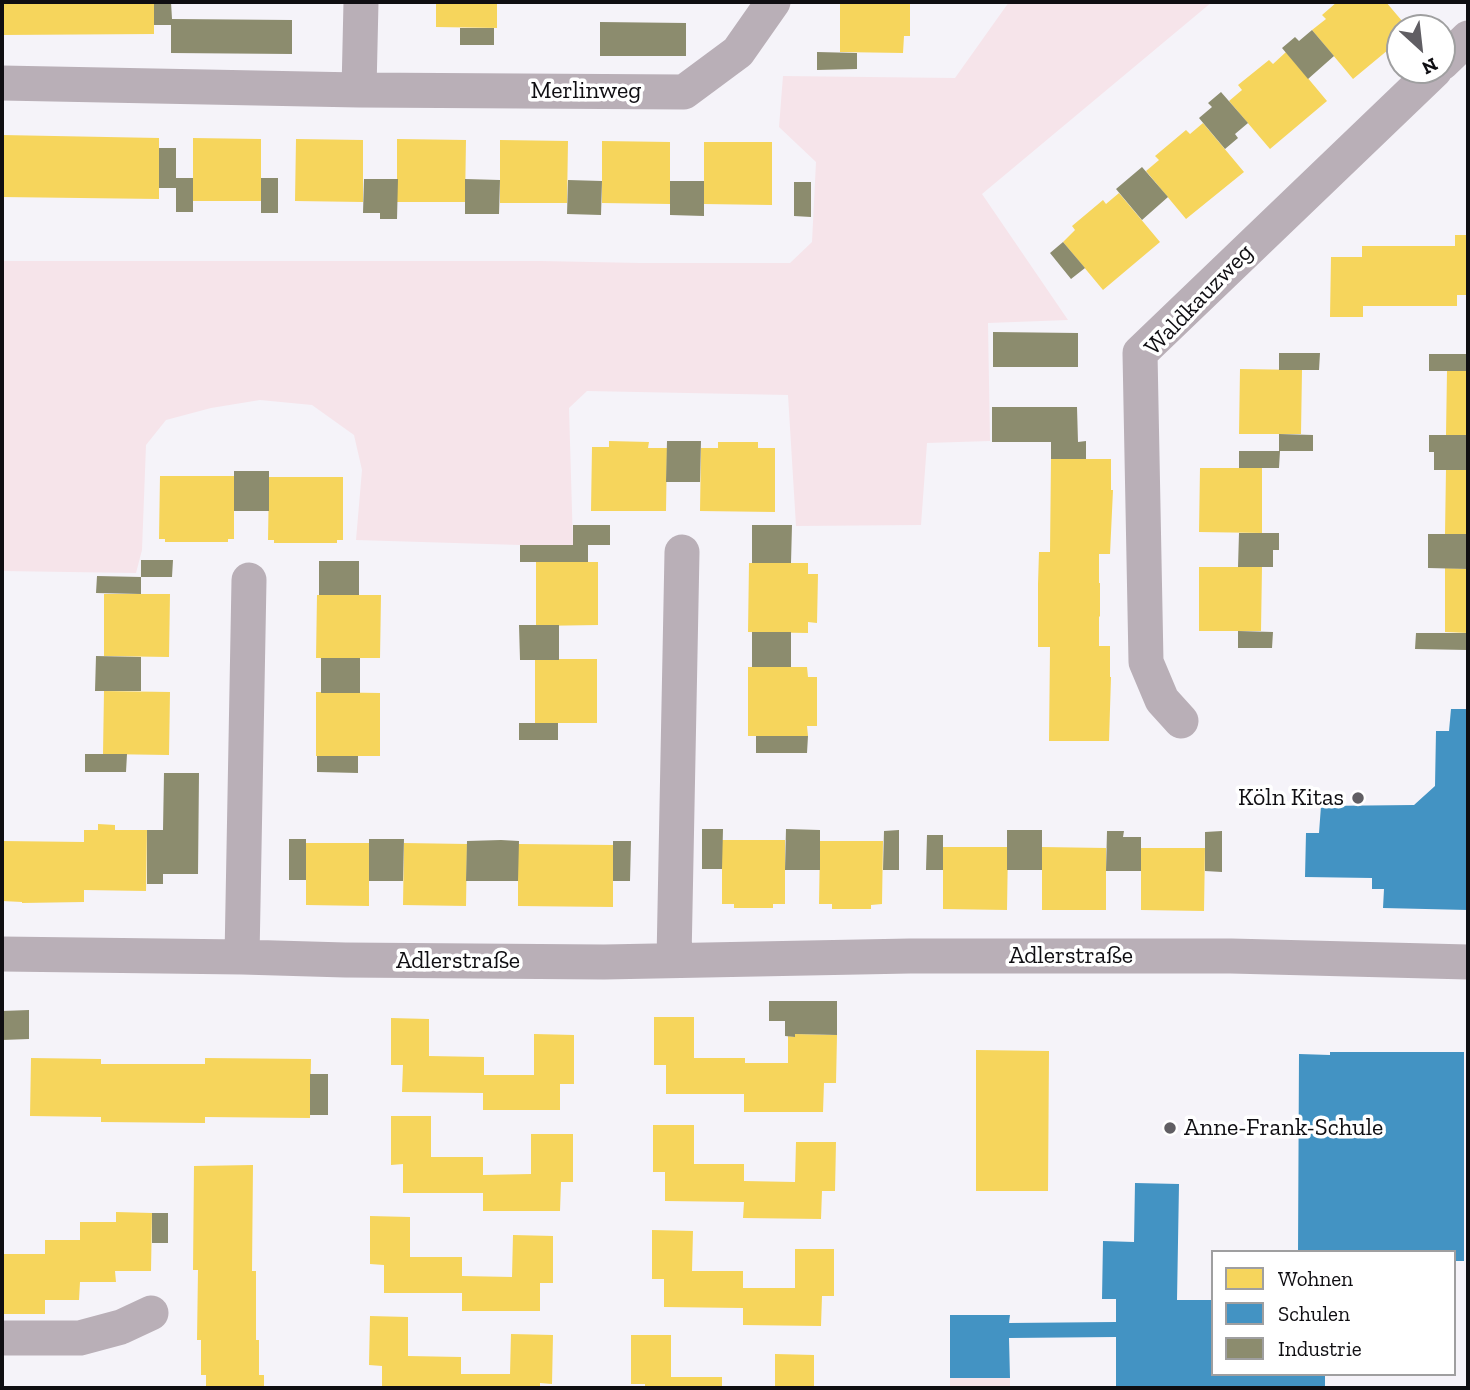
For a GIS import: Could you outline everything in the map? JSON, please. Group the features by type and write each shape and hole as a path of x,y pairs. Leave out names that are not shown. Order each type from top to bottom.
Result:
{"street":[{"path":"359,90 361,2"},
{"name":"Merlinweg","path":"2,83 359,90 684,92 738,52 773,2"},
{"name":"Waldkauzweg","path":"1181,721 1162,700 1146,662 1140,353 1420,84"},
{"path":"674,960 682,552"},
{"path":"242,957 249,580"},
{"name":"Adlerstraße","path":"2,954 604,962 897,956 1231,956 1468,962"},
{"path":"2,1338 80,1338 121,1327 150,1313"}],"shaded area":[{"path":"1009,2 1212,2 982,194 1068,320 988,323 990,441 927,443 921,525 796,526 788,395 587,391 569,408 573,545 356,540 362,470 354,435 312,405 260,400 211,408 166,420 146,445 142,550 136,573 2,571 2,261 790,263 812,242 816,162 779,127 783,76 955,78"},
{"path":"950,1378 1010,1378 1010,1388 950,1388"}],"building: Wohnen":[{"path":"2,2 154,2 154,34 2,35"},
{"path":"436,2 497,2 497,28 436,27"},
{"path":"840,2 910,2 910,36 904,36 903,53 840,52"},
{"path":"1337,2 1386,2 1396,14 1386,14 1386,52 1353,79 1312,30 1326,19 1322,15"},
{"path":"1286,52 1327,101 1270,149 1229,101 1242,90 1238,85 1269,60 1273,64"},
{"path":"1203,123 1244,172 1186,219 1146,171 1159,160 1155,156 1186,130 1190,134"},
{"path":"2,135 159,138 159,199 2,197"},
{"path":"193,138 261,139 261,201 193,201"},
{"path":"296,139 363,140 363,202 295,201"},
{"path":"397,139 466,140 465,202 397,202"},
{"path":"500,140 568,141 567,203 500,203"},
{"path":"602,141 670,142 670,204 602,203"},
{"path":"704,142 772,142 772,205 704,204"},
{"path":"1119,193 1160,242 1103,290 1063,242 1075,230 1072,226 1103,200 1106,204"},
{"path":"1455,235 1468,235 1468,295 1457,295 1457,306 1363,306 1363,317 1330,317 1331,257 1362,257 1362,246 1455,246"},
{"path":"1240,369 1302,370 1301,434 1239,434"},
{"path":"1447,371 1468,371 1468,435 1446,435"},
{"path":"609,441 649,442 648,448 667,448 666,511 591,511 592,447 609,447"},
{"path":"718,442 758,442 758,448 775,448 775,512 700,511 701,448 718,448"},
{"path":"1051,459 1111,459 1113,490 1110,554 1099,554 1099,646 1110,646 1109,741 1049,741 1050,647 1038,647 1038,584 1039,552 1050,552"},
{"path":"1200,468 1262,468 1262,533 1199,532"},
{"path":"1446,469 1468,470 1468,534 1445,534"},
{"path":"160,476 234,476 234,539 228,539 228,542 165,542 165,539 159,539"},
{"path":"269,477 343,477 343,540 337,540 337,543 274,543 274,540 268,540"},
{"path":"536,562 598,562 598,625 536,626"},
{"path":"749,563 808,563 808,574 818,574 817,623 808,622 808,633 748,632"},
{"path":"1199,567 1262,567 1261,631 1199,631"},
{"path":"1445,568 1468,569 1468,633 1445,632"},
{"path":"104,594 170,594 169,657 104,656"},
{"path":"317,595 381,595 380,658 316,658"},
{"path":"535,659 597,659 597,723 535,723"},
{"path":"748,667 807,667 808,677 817,677 817,726 807,726 808,736 748,736"},
{"path":"104,691 170,692 169,755 103,754"},
{"path":"316,692 380,693 380,756 316,756"},
{"path":"98,824 115,825 115,830 147,830 146,891 84,890 84,902 2,901 2,841 84,842 84,830 98,830"},
{"path":"722,840 785,840 785,904 773,904 773,908 734,908 734,904 722,904"},
{"path":"820,841 883,841 882,904 871,905 871,909 832,909 832,904 819,904"},
{"path":"306,843 369,843 369,906 306,905"},
{"path":"404,843 467,844 466,906 403,905"},
{"path":"518,844 613,845 613,907 518,906"},
{"path":"943,847 1008,847 1007,910 943,909"},
{"path":"1042,847 1106,848 1106,910 1042,910"},
{"path":"1141,848 1205,848 1204,911 1141,910"},
{"path":"654,1017 694,1017 694,1058 745,1058 745,1063 788,1063 788,1036 837,1035 836,1083 824,1083 823,1112 744,1112 744,1094 666,1094 666,1065 654,1065"},
{"path":"391,1018 429,1019 429,1056 484,1057 484,1075 534,1075 534,1034 574,1035 574,1084 560,1084 560,1110 483,1110 483,1093 402,1092 403,1065 391,1065"},
{"path":"976,1050 1049,1051 1048,1191 976,1191"},
{"path":"31,1058 101,1059 101,1064 205,1064 205,1058 311,1059 310,1118 205,1117 205,1123 101,1122 101,1117 30,1116"},
{"path":"391,1116 431,1116 431,1157 483,1157 483,1175 531,1174 531,1134 573,1134 573,1182 561,1182 560,1211 483,1211 483,1193 403,1193 403,1164 391,1165"},
{"path":"653,1125 694,1125 694,1164 744,1164 744,1181 795,1182 796,1142 836,1142 835,1191 822,1191 821,1219 743,1218 744,1202 665,1201 665,1172 653,1172"},
{"path":"253,1165 252,1271 256,1271 256,1340 259,1340 259,1375 264,1375 264,1388 206,1388 206,1375 201,1375 201,1340 197,1340 198,1270 193,1270 194,1166"},
{"path":"116,1212 152,1213 151,1271 115,1271 116,1282 80,1282 79,1300 45,1300 45,1314 2,1314 2,1254 45,1254 45,1240 80,1240 80,1222 116,1222"},
{"path":"370,1216 410,1217 410,1257 462,1257 462,1276 512,1277 513,1235 553,1236 553,1283 540,1283 540,1311 462,1311 462,1293 384,1293 384,1265 370,1264"},
{"path":"652,1230 693,1231 692,1271 743,1271 743,1288 795,1288 795,1249 834,1249 834,1296 822,1296 821,1326 743,1325 743,1308 664,1307 664,1279 652,1279"},
{"path":"370,1316 408,1317 408,1356 461,1357 461,1374 510,1374 511,1334 553,1335 552,1384 540,1383 540,1388 382,1388 382,1366 369,1365"},
{"path":"631,1335 671,1335 671,1377 722,1377 722,1388 645,1388 645,1384 631,1384"},
{"path":"775,1354 814,1355 814,1388 775,1388"}],"building: Schulen":[{"path":"1451,709 1468,709 1468,910 1383,908 1384,889 1372,889 1372,878 1305,877 1306,833 1319,833 1321,806 1414,805 1435,786 1436,731 1449,731"},
{"path":"1330,1052 1464,1052 1464,1261 1456,1261 1456,1250 1298,1250 1299,1054 1330,1055"},
{"path":"1135,1183 1179,1184 1177,1300 1211,1300 1211,1376 1325,1376 1325,1388 1116,1388 1116,1337 1009,1338 1010,1378 950,1378 950,1315 1010,1315 1009,1323 1116,1322 1116,1299 1102,1299 1103,1241 1134,1242"}],"building: Industrie":[{"path":"154,2 171,2 172,19 292,20 292,54 171,53 171,25 154,25"},
{"path":"600,22 686,23 686,56 600,56"},
{"path":"460,28 494,28 494,45 460,45"},
{"path":"1312,30 1334,56 1308,79 1282,48 1295,37 1299,41"},
{"path":"817,52 857,53 857,69 817,70"},
{"path":"1221,92 1248,123 1235,134 1238,138 1225,149 1199,118 1212,107 1208,103"},
{"path":"159,148 176,148 176,178 193,178 193,212 176,212 176,188 159,188"},
{"path":"1142,167 1168,197 1142,220 1116,189"},
{"path":"261,178 278,178 278,213 261,213"},
{"path":"364,179 398,179 397,219 380,219 380,213 363,213"},
{"path":"465,179 500,180 499,214 465,214"},
{"path":"568,180 602,181 601,215 567,214"},
{"path":"670,181 704,181 704,216 670,215"},
{"path":"794,182 811,182 811,217 794,216"},
{"path":"1063,242 1085,268 1071,279 1050,253"},
{"path":"993,332 1078,333 1078,367 993,367"},
{"path":"1279,353 1320,353 1319,370 1279,370"},
{"path":"1429,354 1468,354 1468,371 1429,371"},
{"path":"992,407 1077,407 1078,442 1086,441 1086,459 1051,459 1051,442 992,442"},
{"path":"1279,434 1313,435 1313,451 1279,451"},
{"path":"1429,435 1468,435 1468,470 1434,470 1434,452 1429,452"},
{"path":"667,441 701,441 700,482 666,482"},
{"path":"1239,451 1280,451 1279,468 1239,468"},
{"path":"234,471 269,471 269,511 234,511"},
{"path":"573,525 610,525 610,545 588,545 588,562 520,562 520,545 573,545"},
{"path":"752,525 792,525 791,563 752,563"},
{"path":"1239,533 1279,533 1279,550 1273,550 1273,567 1238,567"},
{"path":"1428,534 1468,534 1468,569 1428,568"},
{"path":"141,560 173,560 172,577 141,577"},
{"path":"319,561 359,561 359,595 319,595"},
{"path":"97,576 141,577 141,594 96,593"},
{"path":"519,625 559,625 559,660 520,660"},
{"path":"1238,631 1273,632 1272,648 1238,648"},
{"path":"752,632 791,632 791,667 752,667"},
{"path":"1416,633 1467,633 1468,650 1415,649"},
{"path":"96,656 141,657 141,691 95,691"},
{"path":"321,658 360,658 360,693 321,693"},
{"path":"519,723 558,723 558,740 519,740"},
{"path":"756,736 808,736 807,753 756,753"},
{"path":"85,754 127,754 126,772 85,772"},
{"path":"317,756 358,756 358,773 317,772"},
{"path":"164,773 199,773 198,874 163,874 163,884 147,884 147,830 163,830"},
{"path":"702,829 723,829 722,869 702,869"},
{"path":"786,829 820,830 820,870 785,870"},
{"path":"899,830 899,870 883,870 884,831"},
{"path":"1007,830 1042,830 1042,870 1007,870"},
{"path":"1107,831 1124,831 1123,837 1141,837 1141,871 1106,871"},
{"path":"1222,831 1222,872 1205,871 1205,832"},
{"path":"927,835 943,835 943,870 926,870"},
{"path":"289,839 306,839 306,880 289,880"},
{"path":"369,839 404,839 403,881 369,881"},
{"path":"467,841 519,841 518,881 466,881"},
{"path":"613,841 631,841 630,881 613,881"},
{"path":"769,1001 837,1001 837,1035 785,1036 785,1021 769,1021"},
{"path":"29,1010 29,1039 2,1040 2,1011"},
{"path":"310,1074 328,1074 328,1115 310,1115"},
{"path":"152,1213 168,1213 168,1243 152,1243"}],"place":[{"name":"Köln Kitas","path":"1358,798"},
{"name":"Anne-Frank-Schule","path":"1170,1128"}]}
